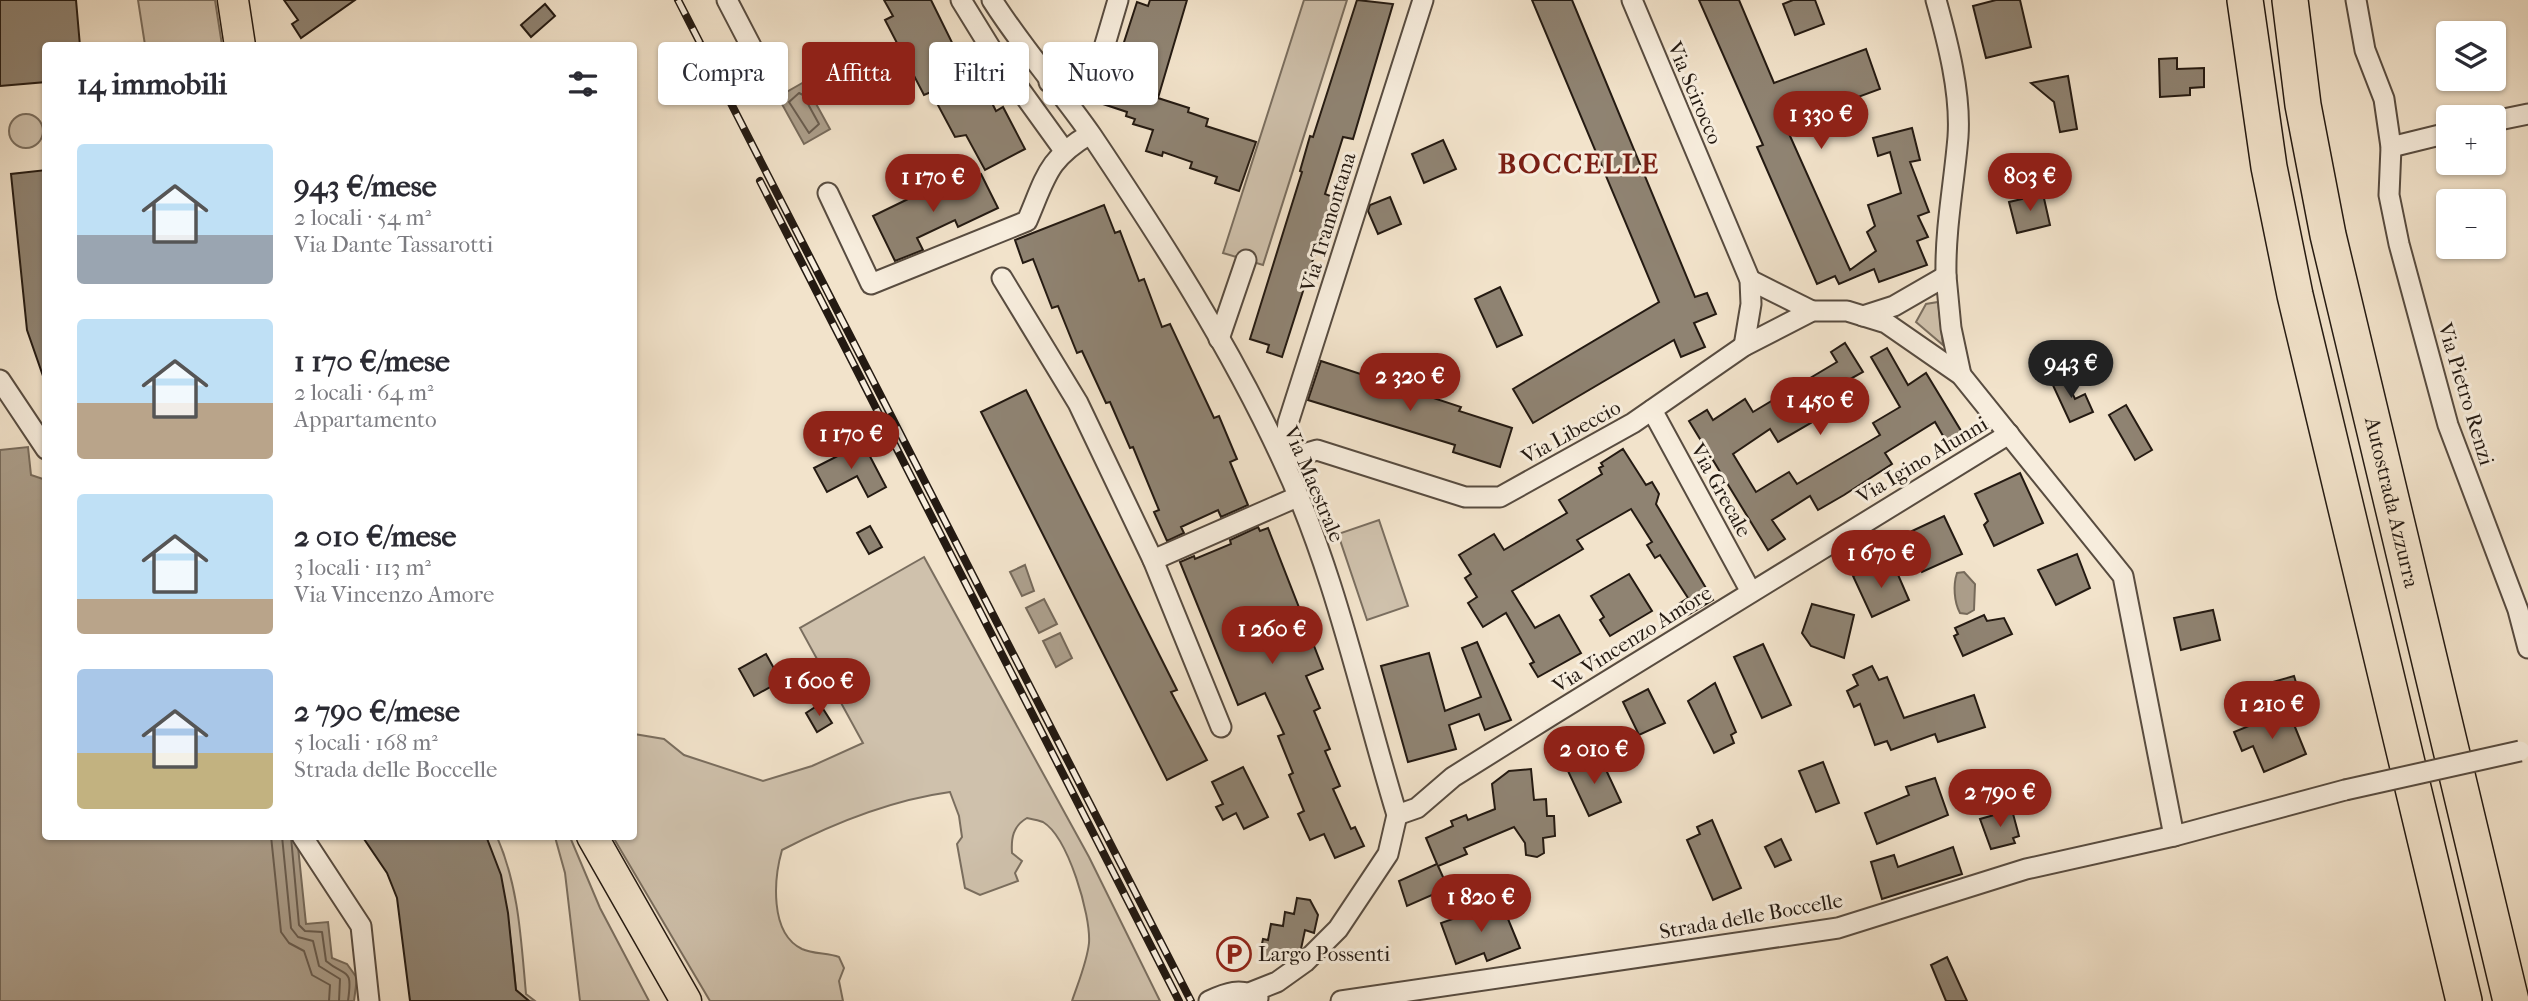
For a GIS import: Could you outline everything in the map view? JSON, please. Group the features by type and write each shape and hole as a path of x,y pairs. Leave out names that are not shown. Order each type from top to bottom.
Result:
{"highway":[{"path":"2245,0 2269,167 2295,295 2393,694 2464,1001"},
{"name":"Autostrada Azzurra","path":"2260,0 2273,99 2304,257 2479,1001"},
{"name":"Autostrada Azzurra","path":"2290,0 2304,105 2328,235 2511,1001"}],"main road":[{"path":"233,0 239,42"},
{"path":"594,840 687,1001"}],"street":[{"path":"727,0 749,42"},
{"path":"961,0 993,52 1063,149"},
{"name":"Via Maestrale","path":"992,0 1043,73"},
{"path":"1106,42 1118,0"},
{"name":"Via Tramontana","path":"1283,460 1288,424 1423,0"},
{"name":"Via Scirocco","path":"1632,0 1750,279 1751,304 1744,346"},
{"path":"1936,0 1954,85 1958,135 1945,230 1951,328 1961,375"},
{"name":"Via Pietro Renzi","path":"2356,0 2365,50 2384,100 2391,147 2391,207 2444,412 2518,610 2528,648"},
{"name":"Via Maestrale","path":"1067,105 1090,134 1198,300 1283,460 1329,581 1397,815 1388,854 1338,929 1305,962 1256,997"},
{"path":"2506,119 2528,114"},
{"path":"828,193 872,284 1027,221 1049,169 1063,149 1090,134"},
{"path":"2391,147 2436,136"},
{"path":"1219,339 1246,260"},
{"path":"1863,316 1894,306 1946,276"},
{"path":"1002,278 1078,403 1153,560 1221,727"},
{"path":"1750,279 1812,312"},
{"name":"Via Libeccio","path":"1283,460 1317,450 1465,498 1500,498 1652,410 1744,346 1812,312 1847,312 1863,316"},
{"path":"1863,316 1886,323 1961,375 2123,576 2174,836"},
{"path":"0,380 42,443"},
{"name":"Via Grecale","path":"1652,410 1751,592"},
{"name":"Via Igino Alunni","path":"1751,592 2009,434"},
{"path":"1153,560 1297,497"},
{"name":"Via Vincenzo Amore","path":"1397,815 1417,808 1453,777 1751,592"},
{"name":"Strada delle Boccelle","path":"1341,1001 1838,928 2026,869 2174,836 2345,790 2524,750"},
{"path":"305,840 361,926 369,1001"},
{"path":"1209,1001 1227,992 1256,997"}],"shaded area":[{"path":"138,0 215,0 222,42 145,42"},
{"path":"1304,0 1347,0 1263,265 1223,253"},
{"path":"26,114 38,119 42,134 38,143 26,148 14,143 9,131 14,119"},
{"path":"1938,302 1943,345 1916,322 1926,304"},
{"path":"1379,520 1408,606 1367,620 1338,534"},
{"path":"924,557 1089,857 1160,1001 1072,1001 1086,958 1089,930 1082,896 1061,843 1043,822 1027,818 1016,829 1013,837 1012,853 1022,861 1015,873 1018,881 980,895 965,888 957,844 962,837 959,816 950,792 864,814 782,850 776,889 779,918 784,931 791,941 802,949 839,957 844,968 839,981 843,1001 710,1001 615,840 637,840 637,734 664,739 684,755 763,781 812,766 863,743 800,628"},
{"path":"487,840 498,840 510,875 518,914 526,994 535,1001 529,1001 516,990 512,950 498,874"},
{"path":"556,840 571,840 600,908 649,1001 580,1001 565,873"}],"water":[{"path":"802,83 802,105 817,105 830,129 804,144 782,105 788,105 788,91"},
{"path":"28,447 31,475 42,479 42,840 297,840 306,924 328,922 332,958 347,964 357,978 354,1001 0,1001 0,450"},
{"path":"1025,565 1034,591 1022,596 1010,572"},
{"path":"1964,572 1975,584 1974,610 1967,614 1960,613 1955,593 1957,573"},
{"path":"1044,599 1057,624 1039,633 1026,608"},
{"path":"1060,633 1072,658 1056,667 1043,641"}],"building":[{"path":"0,0 76,0 80,42 42,42 42,82 0,86"},
{"path":"284,0 355,0 301,38 292,24 298,20"},
{"path":"884,0 931,0 952,42 929,42 929,93 924,95 915,78 915,42 896,42 885,20 893,16"},
{"path":"1150,0 1187,0 1158,98 1158,42 1124,42 1137,2 1148,6"},
{"path":"1357,0 1393,4 1353,139 1343,137 1325,194 1333,197 1282,357 1267,352 1269,345 1250,339 1302,172 1300,171 1310,136 1313,137"},
{"path":"1532,0 1572,0 1695,297 1707,293 1716,314 1694,323 1705,347 1681,357 1674,340 1533,423 1513,389 1659,302"},
{"path":"1699,0 1739,0 1774,83 1866,49 1880,89 1790,122 1791,125 1786,127 1850,270 1876,251 1867,232 1875,226 1868,205 1901,193 1890,152 1878,156 1873,138 1912,128 1920,160 1910,162 1929,212 1918,216 1928,237 1917,241 1927,265 1879,282 1874,269 1839,284 1835,276 1817,284 1757,147 1763,145"},
{"path":"1793,0 1815,0 1824,24 1795,35 1783,4"},
{"path":"1996,0 2020,0 2031,47 1986,58 1973,6"},
{"path":"545,4 555,16 531,37 521,25"},
{"path":"2177,58 2177,69 2204,68 2204,87 2190,88 2190,95 2160,97 2159,59"},
{"path":"2068,76 2077,129 2060,132 2054,102 2031,83"},
{"path":"1158,98 1189,108 1188,112 1208,119 1206,126 1256,142 1239,191 1215,183 1217,177 1190,168 1192,162 1163,152 1162,156 1146,151 1153,130 1133,124 1135,119 1126,116 1127,112 1106,105 1158,105"},
{"path":"938,105 993,105 996,111 1003,107 1025,149 985,170 966,135 955,137"},
{"path":"1443,140 1456,169 1424,183 1412,154"},
{"path":"42,170 42,373 27,330 11,174"},
{"path":"981,174 998,208 958,227 955,220 917,238 923,250 895,261 873,216 939,184 942,192"},
{"path":"2043,194 2050,225 2017,233 2009,202"},
{"path":"1390,197 1401,224 1378,234 1368,211 1370,205"},
{"path":"1104,205 1115,233 1120,231 1139,281 1144,279 1162,327 1170,324 1214,418 1219,416 1237,459 1230,462 1248,505 1221,517 1218,510 1181,527 1184,533 1167,541 1154,512 1159,510 1133,447 1130,448 1110,402 1106,403 1082,351 1077,353 1058,306 1052,308 1033,259 1023,263 1015,240"},
{"path":"1500,287 1522,335 1497,347 1475,299"},
{"path":"1845,343 1863,372 1843,383 1852,399 1778,442 1770,429 1733,454 1756,492 1789,472 1797,484 1880,435 1873,423 1900,407 1871,357 1887,348 1908,385 1926,373 1966,439 1950,448 1935,422 1885,453 1892,464 1844,495 1818,510 1810,496 1772,520 1785,539 1768,550 1689,421 1707,410 1713,420 1745,399 1753,412 1837,362 1831,352"},
{"path":"1321,361 1461,407 1459,411 1512,428 1500,467 1453,452 1455,445 1308,400"},
{"path":"2064,375 2075,399 2085,394 2093,412 2070,422 2051,381"},
{"path":"1026,390 1177,690 1171,692 1207,760 1167,780 981,412"},
{"path":"2126,405 2152,450 2135,460 2109,415"},
{"path":"863,443 886,487 868,497 857,476 827,492 814,468"},
{"path":"1623,449 1646,485 1652,482 1659,494 1656,504 1713,600 1688,615 1680,603 1688,598 1660,555 1655,558 1647,545 1652,542 1631,509 1577,540 1583,549 1512,591 1535,628 1559,615 1581,653 1538,677 1530,664 1534,662 1506,613 1483,627 1468,603 1477,597 1465,578 1471,574 1459,555 1494,534 1504,550 1567,513 1559,500 1602,474 1599,468 1603,466 1601,463"},
{"path":"2020,473 2043,523 1994,546 1984,525 1988,521 1975,494"},
{"path":"1944,516 1962,554 1922,572 1912,551 1920,546 1912,531"},
{"path":"870,526 882,547 869,554 857,533"},
{"path":"1258,527 1260,531 1268,528 1323,669 1306,676 1320,708 1314,711 1330,749 1325,751 1340,786 1333,789 1351,829 1355,827 1364,846 1335,858 1324,834 1310,840 1298,814 1304,811 1289,775 1293,773 1278,736 1284,734 1265,693 1238,705 1180,562 1194,556 1195,559 1231,544 1230,540"},
{"path":"2077,554 2090,588 2056,605 2038,570"},
{"path":"1877,565 1882,576 1896,570 1909,600 1872,617 1853,576"},
{"path":"1629,574 1652,611 1610,636 1600,620 1604,617 1591,596"},
{"path":"1812,604 1854,615 1844,658 1811,646 1802,633"},
{"path":"2213,610 2220,640 2181,650 2174,618"},
{"path":"1984,615 1987,621 2004,618 2012,634 1963,656 1954,636 1958,634 1955,628"},
{"path":"1477,642 1511,720 1485,730 1479,714 1449,725 1456,749 1408,762 1381,666 1429,653 1445,711 1481,697 1462,648"},
{"path":"1763,644 1791,705 1762,718 1734,657"},
{"path":"766,654 781,681 754,696 739,669"},
{"path":"1872,666 1879,680 1887,677 1904,718 1974,695 1985,727 1938,742 1935,734 1891,750 1887,741 1875,745 1860,704 1854,707 1847,691 1858,685 1853,675"},
{"path":"2294,676 2303,705 2281,711 2273,682"},
{"path":"1715,683 1736,732 1731,735 1734,743 1714,753 1688,701"},
{"path":"1648,689 1665,723 1639,735 1623,702"},
{"path":"820,704 832,723 817,732 806,713"},
{"path":"2288,710 2306,754 2264,772 2253,746 2242,751 2234,732"},
{"path":"1600,757 1621,802 1589,816 1568,771"},
{"path":"1823,762 1839,803 1816,812 1799,771"},
{"path":"1243,767 1268,817 1244,829 1236,813 1223,820 1216,807 1223,804 1212,782"},
{"path":"1531,769 1534,800 1546,799 1547,816 1554,816 1555,836 1543,838 1544,853 1537,857 1526,855 1525,843 1514,827 1464,848 1467,854 1438,866 1448,888 1407,906 1399,881 1437,864 1426,838 1453,826 1451,821 1466,815 1468,820 1495,809 1492,784 1509,771"},
{"path":"1935,778 1948,815 1877,844 1865,813 1909,795 1906,787"},
{"path":"2012,810 2019,836 2013,838 2015,843 1991,849 1980,819"},
{"path":"1712,820 1741,888 1713,900 1687,840 1700,834 1697,827"},
{"path":"1781,839 1791,860 1775,867 1765,847"},
{"path":"365,840 488,840 501,875 516,990 529,1001 410,1001 397,898 387,873"},
{"path":"1953,847 1962,874 1882,899 1871,862 1894,855 1898,867"},
{"path":"1297,898 1310,900 1318,915 1314,933 1305,930 1301,949 1282,963 1259,958 1263,939 1268,940 1271,924 1283,926 1285,912 1294,914"},
{"path":"1501,902 1520,948 1487,961 1484,953 1456,964 1441,923"},
{"path":"1947,957 1967,1001 1946,1001 1931,965"}],"railway":[{"path":"678,0 1191,1001"},
{"path":"760,181 1179,1001"}],"place":[{"name":"Largo Possenti","path":"1234,954"}],"district":[{"name":"BOCCELLE","path":"1579,163"}]}
